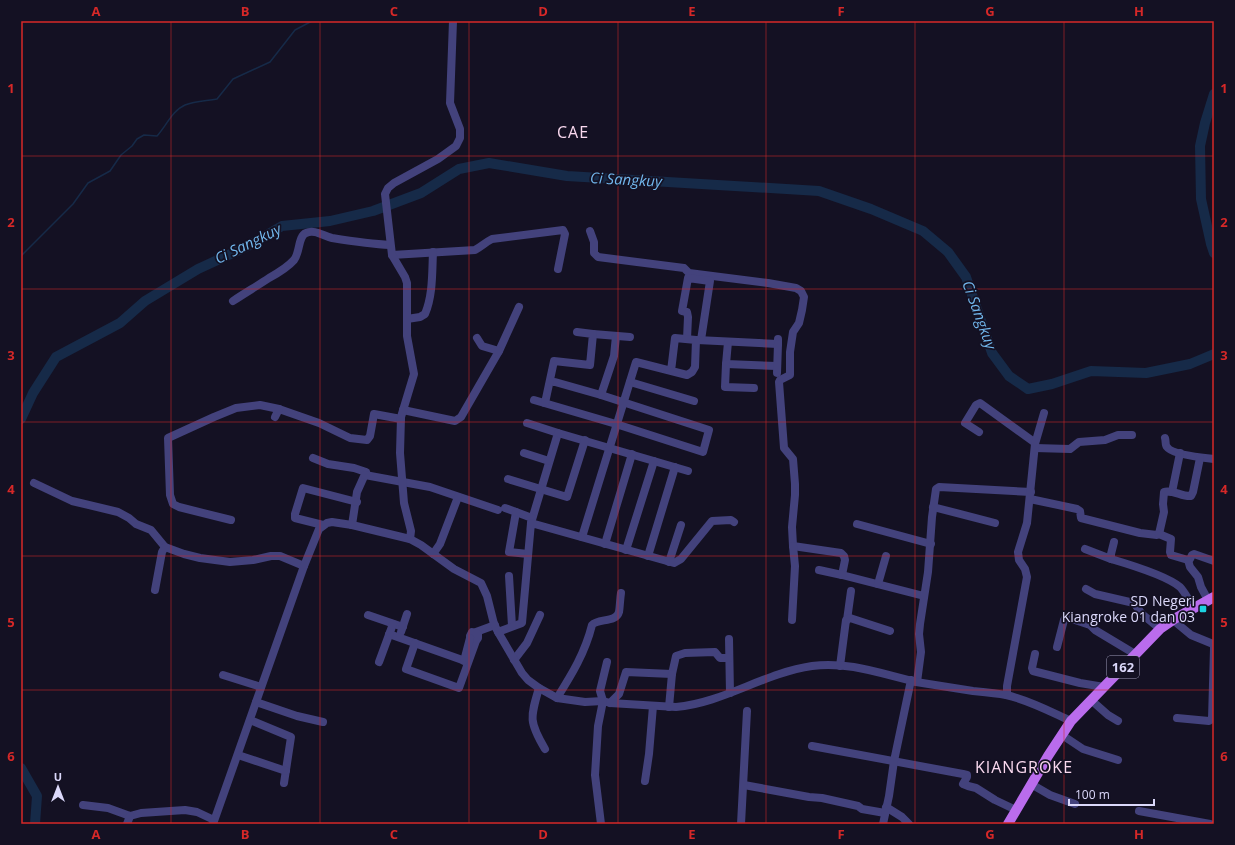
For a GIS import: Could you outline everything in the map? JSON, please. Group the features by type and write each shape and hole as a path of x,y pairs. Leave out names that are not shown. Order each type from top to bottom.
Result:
{"main road":[{"name":"162","path":"1008,824 1031,784 1071,721 1160,629 1211,598"}],"street":[{"path":"410,539 411,531 404,503 400,453 401,419 414,374 407,336 407,283 392,255 385,194 388,188 394,183 438,159 456,146 460,138 460,129 450,103 453,21"},
{"path":"392,255 475,250 492,239 564,230 565,234 558,269"},
{"path":"590,231 594,242 594,253 598,257 684,268 689,272 768,283 796,288 801,291 804,297 799,323 793,332 790,352 790,375 779,382 784,448 793,459 796,495 792,527 794,566 792,620"},
{"path":"233,301 284,269 293,261 296,258 302,235 305,233 318,232 331,238 390,245"},
{"path":"406,319 420,317 425,314 431,295 433,252"},
{"path":"582,537 636,362 686,375 692,372 695,367 710,281 688,278 682,311 687,312 688,317 687,339"},
{"path":"403,410 454,421 458,420 469,405 499,351 519,307"},
{"path":"577,332 630,337"},
{"path":"545,403 554,361 590,365 594,334"},
{"path":"601,396 614,356 616,336"},
{"path":"477,338 482,346 499,351"},
{"path":"671,372 675,338 728,342 778,342 777,369 726,364"},
{"path":"728,342 725,387 754,388"},
{"path":"534,400 703,452 709,430 555,382"},
{"path":"630,382 694,401"},
{"path":"979,432 965,423 976,405 980,403 1034,442 1035,446"},
{"path":"231,520 179,507 173,504 170,495 168,438 236,408 260,406 279,409 319,423 354,439 370,439 374,414 401,419"},
{"path":"275,417 279,409"},
{"path":"1007,695 1007,686 1026,577 1025,569 1019,560 1018,552 1027,523 1035,446 1044,413"},
{"path":"527,423 688,471"},
{"path":"416,643 406,670 459,688 466,661 475,637 497,629 522,623 532,520 558,433"},
{"path":"1035,446 1070,449 1079,442 1105,440 1118,435 1132,435"},
{"path":"1165,438 1167,448 1170,450 1200,458 1214,459"},
{"path":"508,479 567,497 585,440"},
{"path":"524,453 549,461"},
{"path":"1172,492 1180,453"},
{"path":"605,544 632,454"},
{"path":"313,458 328,464 354,468 366,472 365,475"},
{"path":"1159,534 1164,512 1164,492 1167,491 1191,496 1200,458"},
{"path":"626,550 654,461"},
{"path":"648,556 676,468"},
{"path":"365,475 430,487 458,498 516,512 532,520 582,537 674,563 681,559 712,521 731,520 734,522"},
{"path":"352,526 358,488 365,475"},
{"path":"34,483 58,493 72,501 116,512 125,516 136,524 151,530 165,547 184,554 218,561 241,561 280,556 304,566"},
{"path":"324,525 295,518 294,514 303,488 357,502"},
{"path":"883,824 894,761 921,652 919,634 931,544 935,491 939,488 1031,496 1080,511 1080,518 1099,521 1140,533 1155,535 1159,534 1171,539 1170,554 1188,560"},
{"path":"433,554 440,544 458,498"},
{"path":"933,507 995,523"},
{"path":"516,512 509,552 528,554"},
{"path":"83,805 108,808 130,816 141,813 185,810 197,812 213,822 304,566 319,529 332,522 410,539 421,545 454,569 481,583 487,596 497,629 514,660 528,680 557,698 585,702 681,707 697,704 730,693 781,673 812,666 840,666 862,668 949,688 1007,695 1071,721"},
{"path":"669,562 681,524"},
{"path":"857,524 931,544"},
{"path":"1110,559 1114,542"},
{"path":"793,546 841,553 845,560 842,575"},
{"path":"155,590 162,552 165,547"},
{"path":"1085,549 1153,574 1176,585 1183,591 1194,608"},
{"path":"1188,560 1194,554 1214,561"},
{"path":"878,584 886,556"},
{"path":"1188,560 1191,569 1198,577 1201,587 1211,598"},
{"path":"819,570 924,596"},
{"path":"509,576 512,626"},
{"path":"1086,589 1095,594 1134,603 1142,614 1160,629"},
{"path":"840,666 850,591"},
{"path":"557,698 581,658 592,625 597,621 615,617 619,614 621,593"},
{"path":"399,637 408,614"},
{"path":"368,615 403,627"},
{"path":"514,660 527,643 540,615"},
{"path":"1058,647 1066,617 1090,625 1095,630 1135,654"},
{"path":"847,620 850,618 890,631"},
{"path":"1173,620 1191,635 1210,642 1214,647 1212,719 1177,718"},
{"path":"379,662 393,624"},
{"path":"389,634 466,661"},
{"path":"729,639 730,693"},
{"path":"669,707 672,674 676,656 682,653 716,652 720,658 729,658"},
{"path":"1035,654 1032,668 1033,671 1104,687"},
{"path":"606,702 600,691 607,662"},
{"path":"601,824 595,776 598,726 606,702 619,694 626,672 672,674"},
{"path":"223,675 261,687"},
{"path":"539,688 532,716 536,735 545,749"},
{"path":"1092,700 1108,715 1118,721"},
{"path":"256,702 297,716 322,722"},
{"path":"645,781 653,706"},
{"path":"741,824 747,711"},
{"path":"250,720 291,737 284,782"},
{"path":"1062,735 1082,749 1118,760"},
{"path":"812,746 964,774 967,775 967,777 963,784 976,788 995,800 1016,810"},
{"path":"238,755 286,771"},
{"path":"744,784 809,797 822,798 858,806 862,809 886,810 909,824"},
{"path":"1031,784 1050,795 1075,804"},
{"path":"1139,811 1210,824"},
{"path":"127,824 130,816"}],"waterway":[{"path":"21,256 73,204 88,183 110,171 121,155 132,146 137,139 144,135 157,136 173,114 181,107 197,102 217,99 233,79 270,62 295,30 312,21"},
{"name":"Ci Sangkuy","path":"1214,94 1200,146 1201,199 1214,253"},
{"name":"Ci Sangkuy","path":"21,419 33,393 56,357 120,323 145,301 198,269 248,246 282,226 330,221 373,211 421,193 459,169 489,163 567,176 819,191 871,209 923,231 948,252 966,277 992,353 1009,376 1028,389 1052,384 1091,371 1146,373 1190,364 1214,354"},
{"name":"Ci Sangkuy","path":"21,768 37,796 35,824"}],"place":[{"name":"SD Negeri Kiangroke 01 dan 03","path":"1203,609"}],"district":[{"name":"CAE","path":"573,132"},
{"name":"KIANGROKE","path":"1024,767"}]}
